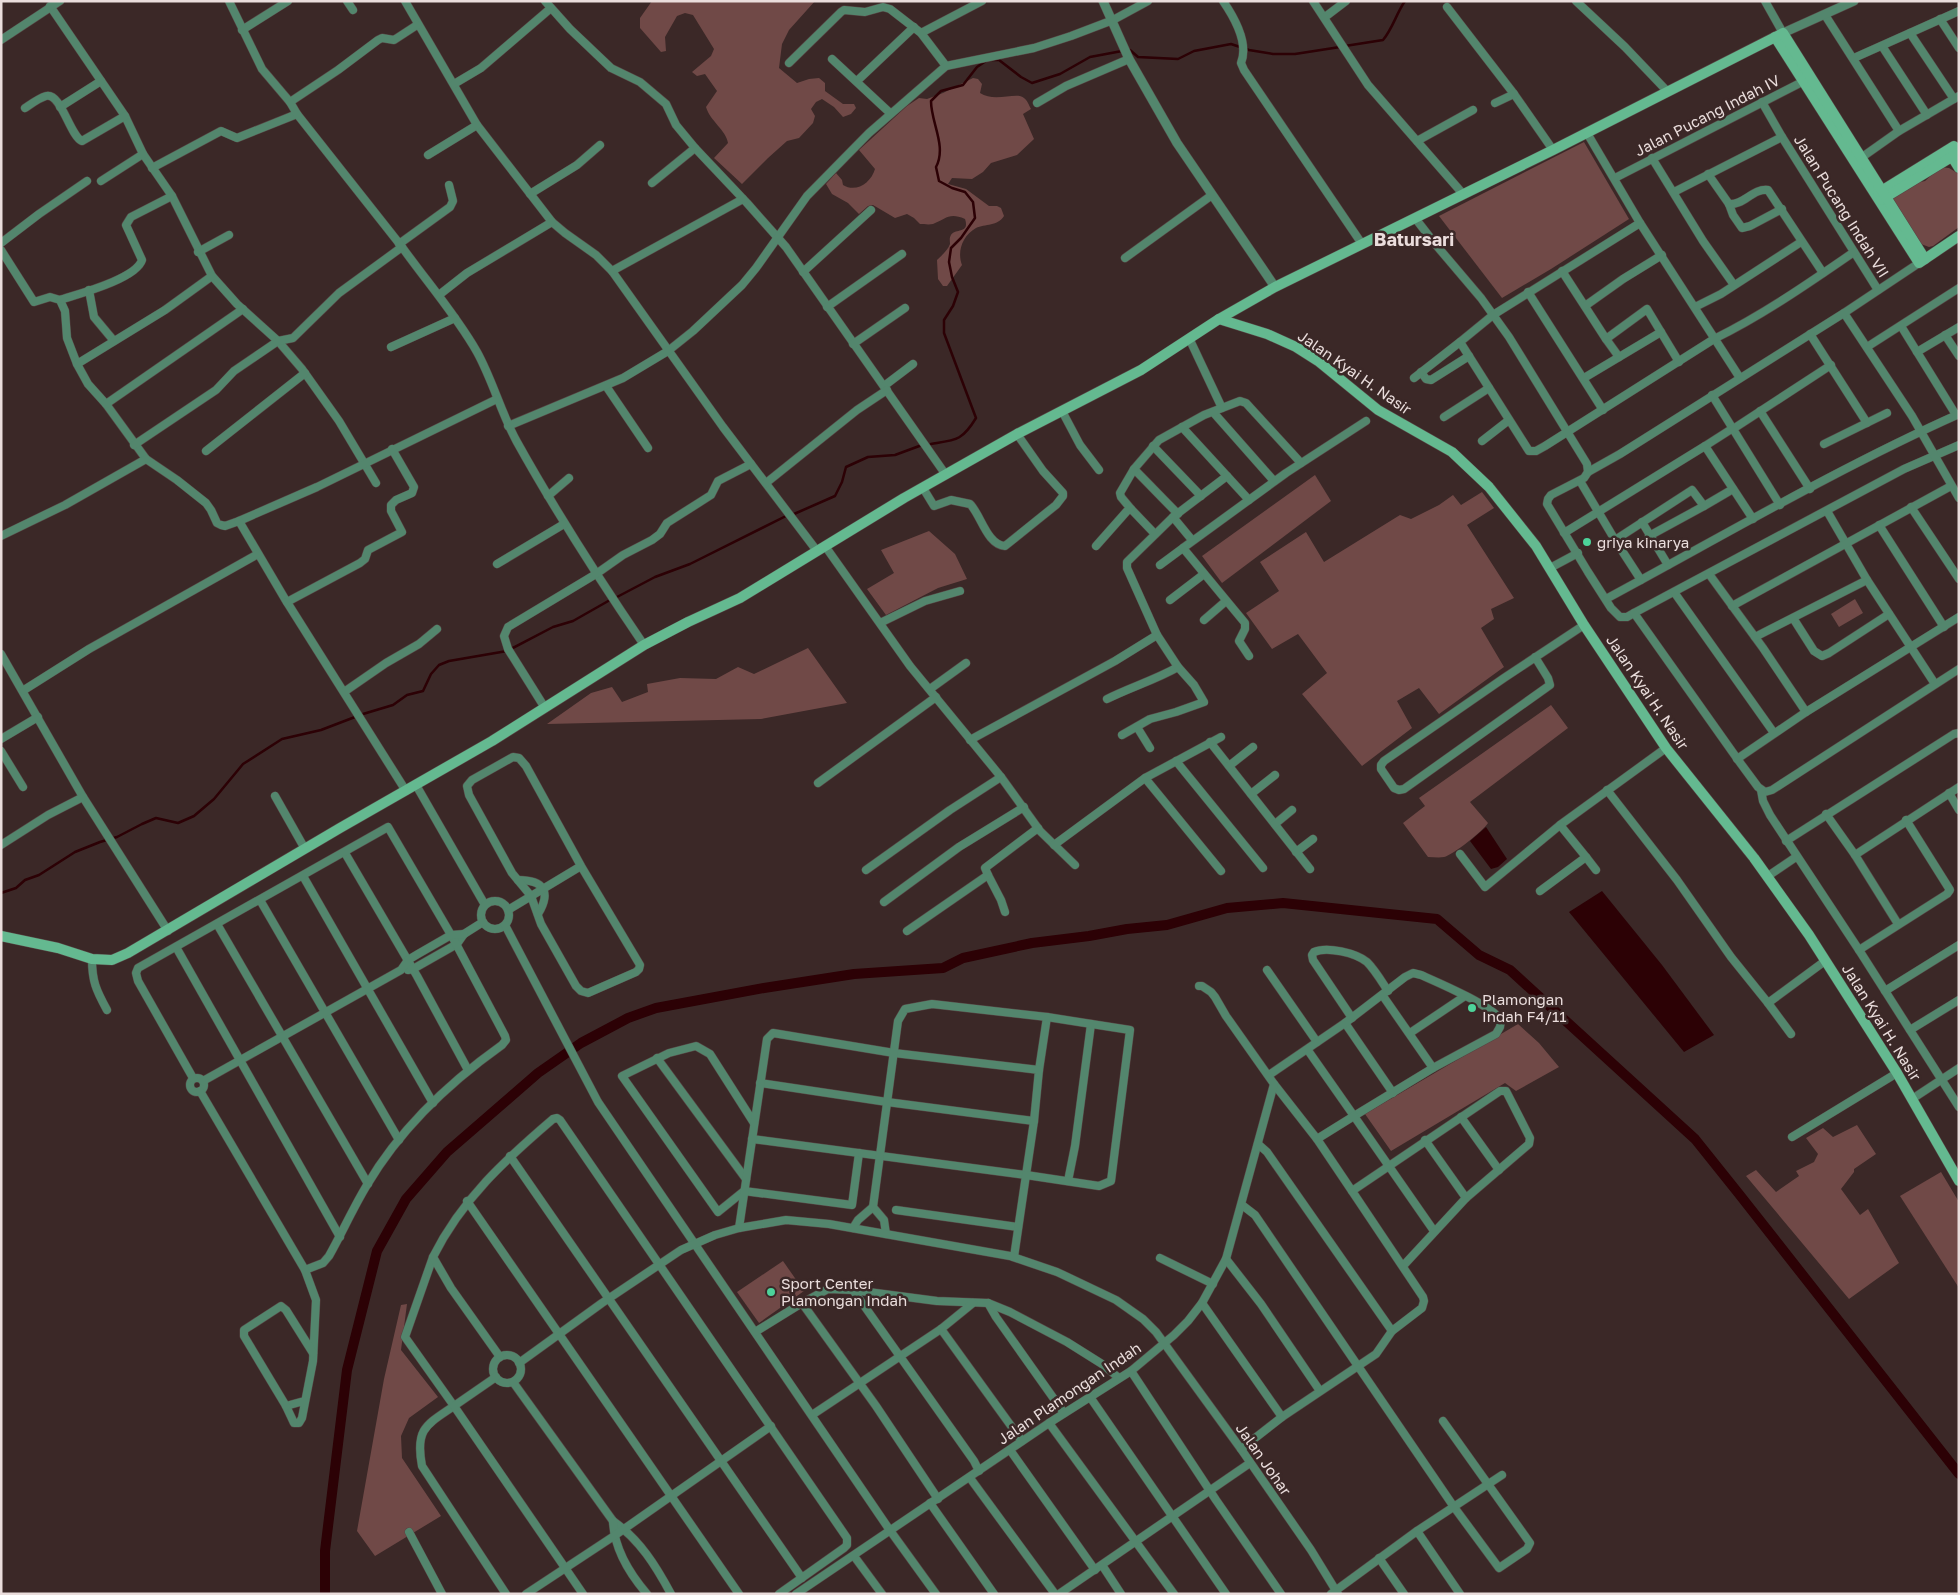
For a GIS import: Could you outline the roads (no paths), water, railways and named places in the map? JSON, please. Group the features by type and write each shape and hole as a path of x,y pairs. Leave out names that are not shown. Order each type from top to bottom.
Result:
{"main road":[{"path":"1,936 58,948 92,959 105,960 116,958 168,931 305,849 416,786 545,708 644,645 740,598 1017,434 1140,370 1219,319 1275,287 1587,133 1779,35 1922,261 1959,236"},
{"path":"1881,195 1955,151 1959,168"},
{"name":"Jalan Kyai H. Nasir","path":"1219,319 1296,347 1318,362 1378,410 1452,452 1489,487 1536,546 1557,565 1584,625 1666,748 1768,876 1897,1073 1959,1181"}],"street":[{"path":"1,40 60,1"},
{"path":"229,1 262,69 290,102 297,114 455,318 478,354 508,426 564,524 644,645"},
{"path":"242,30 288,1"},
{"path":"347,1 353,10"},
{"path":"404,1 477,125 530,194 552,222 596,254 612,271 751,464 880,623 910,666 1024,806 1038,828 1075,865"},
{"path":"921,33 982,1"},
{"path":"1103,1 1129,59 1177,142 1275,287"},
{"path":"508,426 606,386 639,370 668,351 693,331 742,285 807,196 890,114 946,66 1034,48 1113,20 1148,1"},
{"path":"1223,1 1238,23 1243,57 1241,63 1244,70 1362,244"},
{"path":"1313,1 1368,85 1463,194"},
{"path":"1325,17 1346,1"},
{"path":"1576,1 1625,47 1667,91"},
{"path":"1765,1 1779,35 1854,1"},
{"path":"1831,1 1835,10"},
{"path":"454,84 481,68 548,3 611,68 640,82 666,104 676,125 695,148 778,237 946,476"},
{"path":"50,6 125,116 152,168 172,196 198,252 212,276 243,309 278,341 306,373 339,421 376,483"},
{"path":"1447,7 1514,94 1553,150"},
{"path":"789,63 842,10 865,12 888,8 921,33 946,66"},
{"path":"1854,58 1959,11"},
{"path":"1825,15 1899,131"},
{"path":"1940,19 1959,48"},
{"path":"290,102 378,40 382,38 394,40 417,25"},
{"path":"857,81 914,27"},
{"path":"1858,160 1899,131 1956,97 1910,33"},
{"path":"1882,46 1927,115"},
{"path":"832,59 890,114"},
{"path":"1037,104 1066,86 1129,59"},
{"name":"Jalan Pucang Indah IV","path":"1615,178 1808,80"},
{"path":"60,107 101,81"},
{"path":"1495,103 1514,94"},
{"path":"25,108 50,96 60,107 77,138 82,141 125,116"},
{"name":"Jalan Pucang Indah VII","path":"1762,102 1878,290"},
{"path":"1417,141 1473,110"},
{"path":"152,168 221,131 237,138 297,114"},
{"path":"428,156 477,125"},
{"path":"1587,133 1640,223 1740,378"},
{"path":"1674,192 1782,137"},
{"path":"530,194 577,165 600,145"},
{"path":"652,183 695,148"},
{"path":"100,181 144,154"},
{"path":"1652,158 1703,241 1734,285"},
{"path":"1708,174 1743,228 1782,209"},
{"path":"1,243 39,214 87,182"},
{"path":"134,445 216,390 234,371 278,341 293,338 339,293 450,207 453,202 450,185"},
{"path":"1729,204 1736,204 1755,192 1767,190 1772,194 1801,242 1823,273"},
{"path":"1125,258 1212,195"},
{"path":"1,250 34,302 50,297 60,300 113,281 138,267 142,260 126,222 131,216 172,196"},
{"path":"612,271 742,199"},
{"path":"803,272 870,210"},
{"path":"1415,218 1481,298 1515,346 1581,452 1588,472"},
{"path":"439,295 467,273 552,222"},
{"path":"1414,378 1493,315 1640,223"},
{"path":"198,252 229,235"},
{"path":"1695,307 1734,285 1801,242"},
{"path":"1460,342 1528,450 1531,452 1536,451 1714,339 1735,329 1854,252"},
{"path":"827,307 902,254"},
{"path":"1585,306 1623,279 1662,255"},
{"path":"1922,261 1844,313 1620,454 1588,472 1580,481 1551,495 1547,501 1564,533 1606,599 1620,617 1627,617 1904,469 1959,445"},
{"path":"1562,271 1619,357"},
{"path":"77,364 165,310 212,276"},
{"path":"1867,347 1959,288"},
{"path":"89,290 94,317 114,341"},
{"path":"1528,292 1603,410"},
{"path":"60,300 65,311 67,338 77,364 88,384 106,404 146,459 206,503 221,525 228,525 239,521 317,487 496,399"},
{"path":"853,344 905,308"},
{"path":"106,404 243,309"},
{"path":"1606,339 1647,309 1679,362"},
{"path":"1732,606 1847,545 1911,508 1956,491 1921,431 1844,313"},
{"path":"391,347 455,318"},
{"path":"1606,599 1810,489 1921,431 1958,414 1900,326"},
{"path":"1917,352 1959,327"},
{"path":"1584,378 1661,332"},
{"path":"1810,334 1867,423"},
{"path":"1945,335 1959,356"},
{"path":"1190,338 1222,408"},
{"path":"1421,372 1426,379 1431,380 1469,356"},
{"path":"766,483 913,364"},
{"path":"1564,533 1730,430 1733,430 1831,365"},
{"path":"206,451 306,373"},
{"path":"606,386 648,448"},
{"path":"1444,417 1489,388"},
{"path":"1712,395 1780,505"},
{"path":"1154,534 1121,497 1120,493 1134,469 1166,434 1222,408 1240,402 1246,403 1301,463"},
{"path":"1062,411 1080,445 1100,470"},
{"path":"1760,411 1810,489"},
{"path":"1212,412 1274,482"},
{"path":"1824,444 1887,413"},
{"path":"1482,441 1509,420"},
{"path":"1160,564 1301,463 1366,421"},
{"path":"1182,427 1249,500"},
{"path":"923,488 934,506 951,500 970,504 979,516 989,536 1000,546 1005,546 1030,527 1063,496 1063,493 1028,452 1017,434"},
{"path":"1153,446 1201,496"},
{"path":"1705,446 1753,519"},
{"path":"287,602 360,563 365,559 368,550 402,532 391,511 391,505 396,500 412,493 414,485 392,449"},
{"path":"1,536 65,505 146,459"},
{"path":"545,708 508,649 504,636 508,627 596,574 623,555 657,537 666,523 711,495 718,481 751,464"},
{"path":"1134,469 1175,516 1192,540"},
{"path":"1122,735 1150,719 1204,702 1194,685 1178,667 1157,635 1126,566 1129,558 1154,534 1227,476"},
{"path":"548,496 569,478"},
{"path":"1580,481 1641,580"},
{"path":"1649,536 1733,489"},
{"path":"1615,540 1692,490 1704,506"},
{"path":"1911,508 1959,579"},
{"path":"1096,546 1127,510 1131,509"},
{"path":"1827,511 1867,580 1935,684"},
{"path":"239,521 287,602 406,791"},
{"path":"1642,522 1668,565"},
{"path":"497,564 564,524"},
{"path":"1879,525 1944,627"},
{"path":"1184,548 1245,625 1239,641 1249,656"},
{"path":"1557,565 1578,553"},
{"path":"24,690 89,649 258,554"},
{"path":"1170,600 1204,574"},
{"path":"1709,574 1806,712"},
{"path":"1755,637 1867,580"},
{"path":"880,623 925,600 960,591"},
{"path":"1674,592 1774,733"},
{"path":"1204,620 1226,601"},
{"path":"1634,614 1761,790 1763,801 1786,841 1859,950 1959,1107"},
{"path":"1793,618 1814,651 1822,656 1890,614"},
{"path":"1737,759 1806,712 1959,617"},
{"path":"1535,657 1550,682 1550,686 1404,789 1394,788 1381,769 1384,761 1535,657 1584,625"},
{"path":"344,692 386,663 419,644 437,629"},
{"path":"970,740 1115,661 1157,635"},
{"path":"1,654 24,690 83,797 168,931"},
{"path":"930,689 966,663"},
{"path":"1107,699 1134,686 1155,680 1178,667"},
{"path":"1761,790 1768,792 1772,790 1959,669"},
{"path":"818,783 936,697"},
{"path":"1,739 38,716"},
{"path":"1137,727 1150,748"},
{"path":"1786,841 1906,763 1959,733"},
{"path":"1054,845 1145,778 1221,737"},
{"path":"1210,742 1310,869"},
{"path":"1228,766 1253,747"},
{"path":"1460,854 1485,887 1560,825 1666,748"},
{"path":"1,751 23,786"},
{"path":"515,757 519,758 526,766 581,866 639,963 638,971 588,993 581,991 576,986 541,924 531,896 518,880 466,788 472,780 515,757"},
{"path":"1176,761 1263,868"},
{"path":"1,768 9,763"},
{"path":"1251,794 1275,775"},
{"path":"866,870 950,810 1001,777"},
{"path":"1145,778 1221,872"},
{"path":"416,786 485,905"},
{"path":"1855,855 1959,787"},
{"path":"1607,790 1677,880 1731,957 1791,1034"},
{"path":"1949,793 1959,810"},
{"path":"275,796 305,849"},
{"path":"1,845 48,815 83,797"},
{"path":"884,902 959,847 1024,806"},
{"path":"1274,824 1292,810"},
{"path":"1826,814 1855,855 1898,924"},
{"path":"1859,950 1947,894 1950,890 1906,820"},
{"path":"1560,825 1596,870"},
{"path":"193,1078 138,981 136,973 141,966 304,876 388,827 457,944 506,1038 502,1045 468,1070 433,1103 399,1140 368,1184 326,1261 305,1270"},
{"path":"1004,912 1001,900 985,868 1038,828"},
{"path":"1296,852 1313,839"},
{"path":"344,853 408,960 468,1070"},
{"path":"1540,891 1586,857"},
{"path":"1768,876 1796,857"},
{"path":"508,910 581,866"},
{"path":"907,931 988,875"},
{"path":"304,876 433,1103"},
{"path":"518,880 533,880 543,889 544,904 538,914"},
{"path":"260,900 399,1140"},
{"path":"493,901 502,903 508,910 509,918 505,925 494,929 484,922 482,913 485,905 493,901"},
{"path":"401,970 413,969 457,944 464,934 484,922"},
{"path":"218,924 368,1184"},
{"path":"505,925 598,1102 890,1530 936,1594"},
{"path":"203,1081 326,1014 401,970 408,960 451,935 464,934"},
{"path":"1885,991 1959,945"},
{"path":"176,947 340,1237"},
{"path":"1352,1018 1313,960 1312,955 1314,952 1330,950 1362,959 1370,966 1433,1068"},
{"path":"92,959 92,978 107,1010"},
{"path":"1768,1003 1825,961"},
{"path":"1267,970 1317,1042"},
{"path":"1269,1075 1352,1018 1410,974 1417,973 1465,996 1498,1016 1501,1024 1496,1034 1433,1068 1316,1139"},
{"path":"1200,986 1211,992 1274,1084 1316,1139 1403,1266 1422,1298 1423,1304 1420,1310 1392,1331 1376,1354 1282,1417 1241,1449"},
{"path":"1410,1033 1465,996"},
{"path":"1910,1030 1959,1000"},
{"path":"752,1139 880,1156 1026,1175 1099,1186 1111,1181 1130,1030 1047,1017 932,1004 905,1009 898,1021 894,1052 887,1102 880,1156 873,1207 858,1220 853,1228"},
{"path":"1014,1257 1047,1017"},
{"path":"1345,1023 1393,1093"},
{"path":"1068,1181 1076,1146 1092,1024"},
{"path":"739,1228 767,1040 773,1033 894,1052 1040,1070"},
{"path":"754,1122 710,1054 696,1046 669,1052 622,1076 718,1212 744,1191 852,1205 859,1153"},
{"path":"1308,1049 1434,1231"},
{"path":"657,1058 746,1179"},
{"path":"1912,1099 1959,1068"},
{"path":"1792,1137 1897,1073"},
{"path":"198,1077 203,1081 204,1086 200,1091 194,1092 190,1088 190,1082 193,1078 198,1077"},
{"path":"760,1083 887,1102 1034,1120"},
{"name":"Jalan Plamongan Indah","path":"796,1594 1022,1441 1131,1370 1188,1321 1202,1303 1226,1259 1274,1084"},
{"path":"1352,1191 1500,1091 1504,1090 1508,1093 1530,1140 1528,1145 1466,1198 1403,1266"},
{"path":"200,1091 305,1270 316,1300 313,1353 302,1418 299,1423 294,1423 286,1406 244,1336 244,1330 281,1306 286,1310 313,1353"},
{"path":"1461,1116 1499,1170"},
{"path":"583,1594 406,1337 432,1257 467,1201 510,1156 553,1119 558,1119 847,1538 848,1543 844,1548 779,1594"},
{"path":"1425,1140 1466,1198"},
{"path":"1258,1144 1267,1152 1392,1331"},
{"path":"510,1156 802,1578"},
{"path":"467,1201 739,1594"},
{"path":"1242,1205 1255,1215 1357,1367 1454,1507 1499,1568 1527,1549 1530,1543 1444,1421"},
{"path":"873,1207 884,1220 886,1234"},
{"path":"896,1210 1018,1227"},
{"name":"Jalan Johar","path":"520,1363 609,1298 681,1250 739,1228 786,1220 829,1224 1014,1257 1057,1272 1116,1300 1143,1319 1241,1449 1311,1550 1336,1591"},
{"path":"432,1257 451,1288 500,1357"},
{"path":"1160,1258 1213,1284"},
{"path":"1226,1259 1261,1304 1320,1391"},
{"path":"755,1332 828,1289 853,1290 937,1301 972,1304 988,1303 1010,1312 1067,1342 1102,1364 1119,1378"},
{"path":"853,1290 901,1355 979,1471"},
{"path":"802,1303 860,1383 938,1499"},
{"path":"988,1303 1064,1414"},
{"path":"1202,1303 1282,1417"},
{"path":"812,1415 941,1329 972,1304"},
{"path":"941,1329 1022,1441"},
{"path":"511,1356 520,1363 520,1374 513,1382 504,1382 496,1377 494,1366 500,1357 511,1356"},
{"path":"1131,1370 1210,1491 1281,1594"},
{"path":"496,1377 434,1420 422,1431 419,1450 422,1466 506,1594"},
{"path":"513,1382 613,1521 624,1529 644,1550 671,1594"},
{"path":"1090,1397 1226,1594"},
{"path":"286,1406 304,1401"},
{"path":"1049,1423 1174,1594"},
{"path":"526,1594 614,1536 771,1426"},
{"path":"1010,1450 1098,1568 1121,1594"},
{"path":"1059,1594 1250,1463"},
{"path":"1336,1591 1379,1558 1502,1475"},
{"path":"970,1478 1055,1594"},
{"path":"930,1504 994,1594"},
{"path":"613,1521 614,1536 629,1571 648,1594"},
{"path":"409,1532 442,1594"},
{"path":"1417,1532 1460,1594"},
{"path":"854,1556 882,1594"},
{"path":"1379,1558 1404,1594"}],"waterway":[{"path":"1345,46 1383,40 1405,1"},
{"path":"1127,50 1130,50 1138,57 1178,59 1194,51 1231,44 1249,50 1273,54 1295,54 1340,47"},
{"path":"992,60 999,60 1032,83 1060,74 1090,57 1122,51"},
{"path":"931,444 958,438 967,431 976,418 944,333 944,320 953,306 958,292 949,262 951,248 961,238 975,218 973,202 965,192 939,181 936,167 940,151 931,101 941,91 963,85 977,67 986,61"},
{"path":"794,514 835,496 842,482 846,467 868,457 895,455 922,445"},
{"path":"617,597 655,577 690,564 786,516"},
{"path":"363,714 393,705 407,695 423,691 431,674 439,665 449,661 507,651 553,627 573,621 610,600"},
{"path":"1,893 16,888 25,880 39,875 75,852 117,837 156,818 178,823 194,816 214,799 243,764 282,739 321,730 355,717"},
{"path":"325,1594 325,1551 347,1370 377,1251 406,1199 447,1152 538,1073 581,1043 628,1018 656,1008 854,974 943,968 963,958 1032,943 1167,925 1227,908 1283,903 1437,919 1479,955 1510,970 1695,1139 1959,1474"}],"place":[{"name":"griya kinarya","path":"1587,542"},
{"name":"Plamongan Indah F4/11","path":"1472,1008"},
{"name":"Sport Center Plamongan Indah","path":"771,1292"}],"district":[{"name":"Batursari","path":"1414,239"}]}
